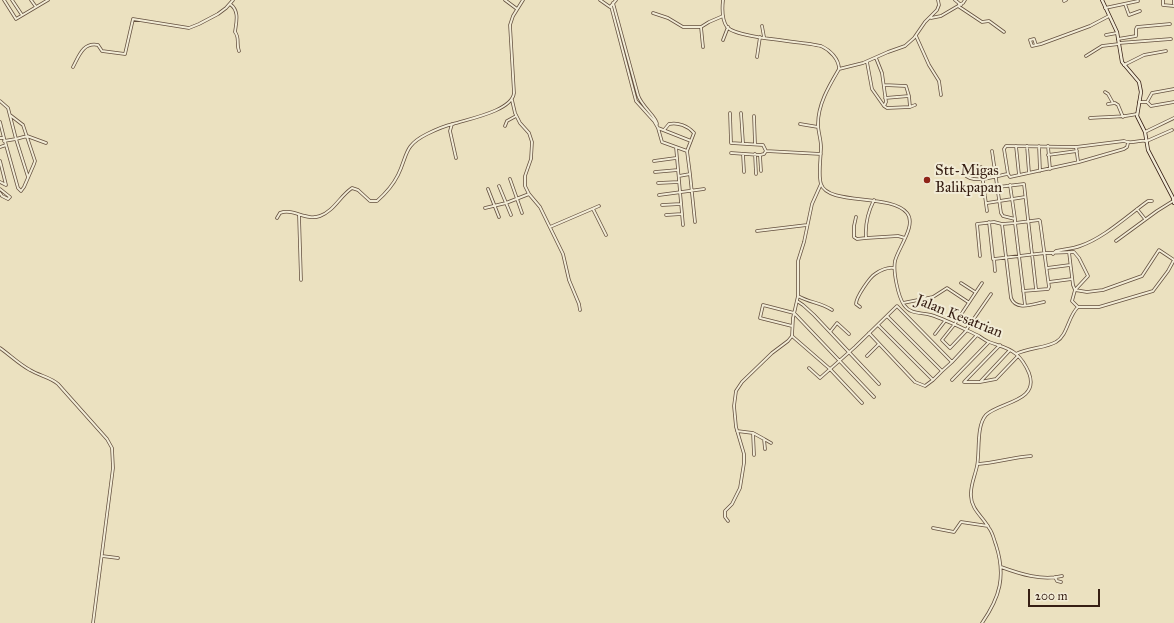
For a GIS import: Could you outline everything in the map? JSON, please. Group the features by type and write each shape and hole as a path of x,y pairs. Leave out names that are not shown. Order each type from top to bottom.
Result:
{"street":[{"path":"4,0 16,19 48,0"},
{"path":"12,0 22,15"},
{"path":"31,0 36,7"},
{"path":"73,68 84,48 91,45 98,45 102,51 125,54 133,18 190,28 207,20 230,4 233,0"},
{"path":"505,0 517,10"},
{"path":"523,0 512,18 510,25 514,93 512,100 516,116 529,133 532,142 531,159 524,180 529,194 540,207 563,254 569,280 580,310"},
{"path":"600,0 608,6 611,6"},
{"path":"611,6 616,0"},
{"path":"723,0 723,16 728,28 738,33 821,46 834,55 839,64 839,69 827,89 819,116 818,127 821,142 821,184 812,204 804,242 798,261 798,296 792,326 792,336 746,378 737,389 734,406 737,431 744,454 744,463 740,488 732,504 725,511 725,517 728,521"},
{"path":"839,69 867,62 905,46 938,9 938,0"},
{"path":"955,0 961,4"},
{"path":"930,18 940,16 958,6 965,0"},
{"path":"1102,0 1117,33 1121,59 1124,65 1139,82 1140,102 1137,114 1145,132 1148,153 1174,202 1145,219 1116,241"},
{"path":"1105,8 1138,0"},
{"path":"1163,0 1163,6 1174,5 1174,0"},
{"path":"614,3 641,103 656,119 662,142 687,151"},
{"path":"230,4 233,8 237,21 235,30 238,36 237,46 239,51"},
{"path":"1125,4 1129,15 1140,11"},
{"path":"611,6 636,101 657,127 691,141"},
{"path":"958,6 982,22 989,21 1004,32"},
{"path":"653,13 668,18 683,27 701,27 723,16"},
{"path":"1036,45 1083,29 1109,16"},
{"path":"1118,39 1136,36 1137,27 1170,24"},
{"path":"762,26 764,37"},
{"path":"701,27 703,47"},
{"path":"723,40 728,28"},
{"path":"1106,35 1117,33"},
{"path":"916,35 929,65 939,81 941,95"},
{"path":"757,57 760,37"},
{"path":"1086,56 1102,46 1171,39"},
{"path":"1124,65 1144,55 1166,51"},
{"path":"876,57 882,73 886,104 884,106"},
{"path":"867,62 872,90 884,106 887,108 910,107 915,105"},
{"path":"883,85 906,86 910,107"},
{"path":"1147,102 1152,93 1174,89"},
{"path":"1105,92 1108,94 1113,103 1118,105 1123,117"},
{"path":"885,98 908,96"},
{"path":"277,218 282,212 315,217 327,212 352,188 358,190 370,201 377,201 396,180 406,154 412,144 427,134 452,124 484,116 512,100"},
{"path":"0,101 8,108 28,178"},
{"path":"1140,102 1147,102 1150,106 1174,102"},
{"path":"1108,104 1113,103"},
{"path":"730,113 731,143 763,145 766,151"},
{"path":"741,113 743,143"},
{"path":"1090,118 1110,116 1123,117 1137,114"},
{"path":"0,122 20,190 22,190 34,164 33,157 24,125 10,115"},
{"path":"505,126 506,121 516,116"},
{"path":"754,116 755,144"},
{"path":"1145,132 1174,118"},
{"path":"664,130 672,123 685,126 694,133 687,151 695,222"},
{"path":"452,124 450,131 456,158"},
{"path":"800,124 818,127"},
{"path":"1008,174 1006,146 1076,147 1124,141 1128,143 1143,140 1146,141 1172,130"},
{"path":"0,138 16,139 27,136 46,143"},
{"path":"964,174 973,180 1008,174 1009,177 1050,169 1124,149 1127,147 1128,143"},
{"path":"0,147 6,145"},
{"path":"1016,146 1019,175"},
{"path":"1027,146 1029,173"},
{"path":"1039,146 1040,171"},
{"path":"1048,146 1050,169"},
{"path":"676,147 683,225"},
{"path":"1076,147 1078,162"},
{"path":"731,153 760,155 764,154 766,151 821,154"},
{"path":"992,151 1002,215 1015,220"},
{"path":"1048,155 1077,151"},
{"path":"743,154 744,172"},
{"path":"755,154 756,174"},
{"path":"760,155 761,171"},
{"path":"654,161 676,158"},
{"path":"0,162 6,185 0,182"},
{"path":"981,167 987,211"},
{"path":"655,172 678,170"},
{"path":"678,176 690,174"},
{"path":"510,180 522,213"},
{"path":"658,183 679,182"},
{"name":"Jalan Kesatrian","path":"821,184 824,190 837,195 853,199 874,200 897,206 907,212 910,222 908,231 898,252 894,268 894,273 903,303 912,312 929,315 945,321 989,342 1010,350 1018,356 1029,374 1029,389 1022,396 993,410 985,417 980,427 978,464 971,490 972,500 976,510 988,526 998,551 1001,567 998,593 993,606 982,623"},
{"path":"998,187 1024,184 1036,289"},
{"path":"1010,185 1025,305"},
{"path":"499,186 511,215"},
{"path":"0,188 10,197 8,199 0,194"},
{"path":"488,189 499,217"},
{"path":"659,195 704,189"},
{"path":"485,208 506,203 529,194"},
{"path":"986,202 1025,197"},
{"path":"866,238 867,221 874,200"},
{"path":"1053,254 1058,251 1081,246 1104,233 1137,209 1152,201"},
{"path":"662,205 681,204"},
{"path":"550,227 599,206"},
{"path":"593,209 606,235"},
{"path":"1137,209 1145,219"},
{"path":"666,215 682,214"},
{"path":"299,215 301,280"},
{"path":"856,217 854,237 857,239 898,236 905,238"},
{"path":"980,256 976,224 989,222 1015,224 1028,221 1040,221 1049,288 1023,291"},
{"path":"989,222 995,271"},
{"path":"1002,224 1005,258 1010,293 1013,302 1019,306 1044,302"},
{"path":"757,232 807,225"},
{"path":"994,259 1045,253 1076,253 1088,274 1086,279 1075,290 1072,300 1078,307 1099,307 1153,291 1168,271 1174,260 1159,250 1142,276 1103,290 1087,292 1075,290"},
{"path":"1069,252 1072,279 1075,290"},
{"path":"1047,268 1070,265"},
{"path":"860,307 856,304 857,298 873,276 885,269 894,268"},
{"path":"1049,282 1072,279"},
{"path":"961,283 975,292"},
{"path":"982,283 954,325 942,340 950,348 966,330 991,294"},
{"path":"903,303 933,297 947,288 968,302"},
{"path":"798,296 805,300 819,303 832,310"},
{"path":"797,301 809,310 879,384"},
{"path":"792,326 760,318 763,305 794,313 874,397"},
{"path":"809,368 820,378 849,353 896,306 952,362"},
{"path":"1016,354 1055,342 1067,327 1078,307"},
{"path":"887,316 942,372"},
{"path":"935,334 945,321"},
{"path":"830,332 837,323 849,334"},
{"path":"878,324 933,380"},
{"path":"869,333 920,385 926,386 942,372 977,335"},
{"path":"792,336 830,370 862,403"},
{"path":"952,380 989,342"},
{"path":"867,356 879,344"},
{"path":"1000,345 964,382 980,382 996,379 1018,356"},
{"path":"0,348 25,367 37,374 51,378 110,442 113,452 113,468 93,623"},
{"path":"980,382 1010,350"},
{"path":"737,431 753,433 771,443"},
{"path":"753,433 754,455"},
{"path":"764,439 765,449"},
{"path":"978,464 1031,456"},
{"path":"933,528 954,532 961,522 988,526"},
{"path":"102,556 118,558"},
{"path":"1001,567 1023,574 1054,578 1062,576"},
{"path":"1054,578 1061,582"}],"place":[{"name":"Stt-Migas Balikpapan","path":"927,180"}]}
